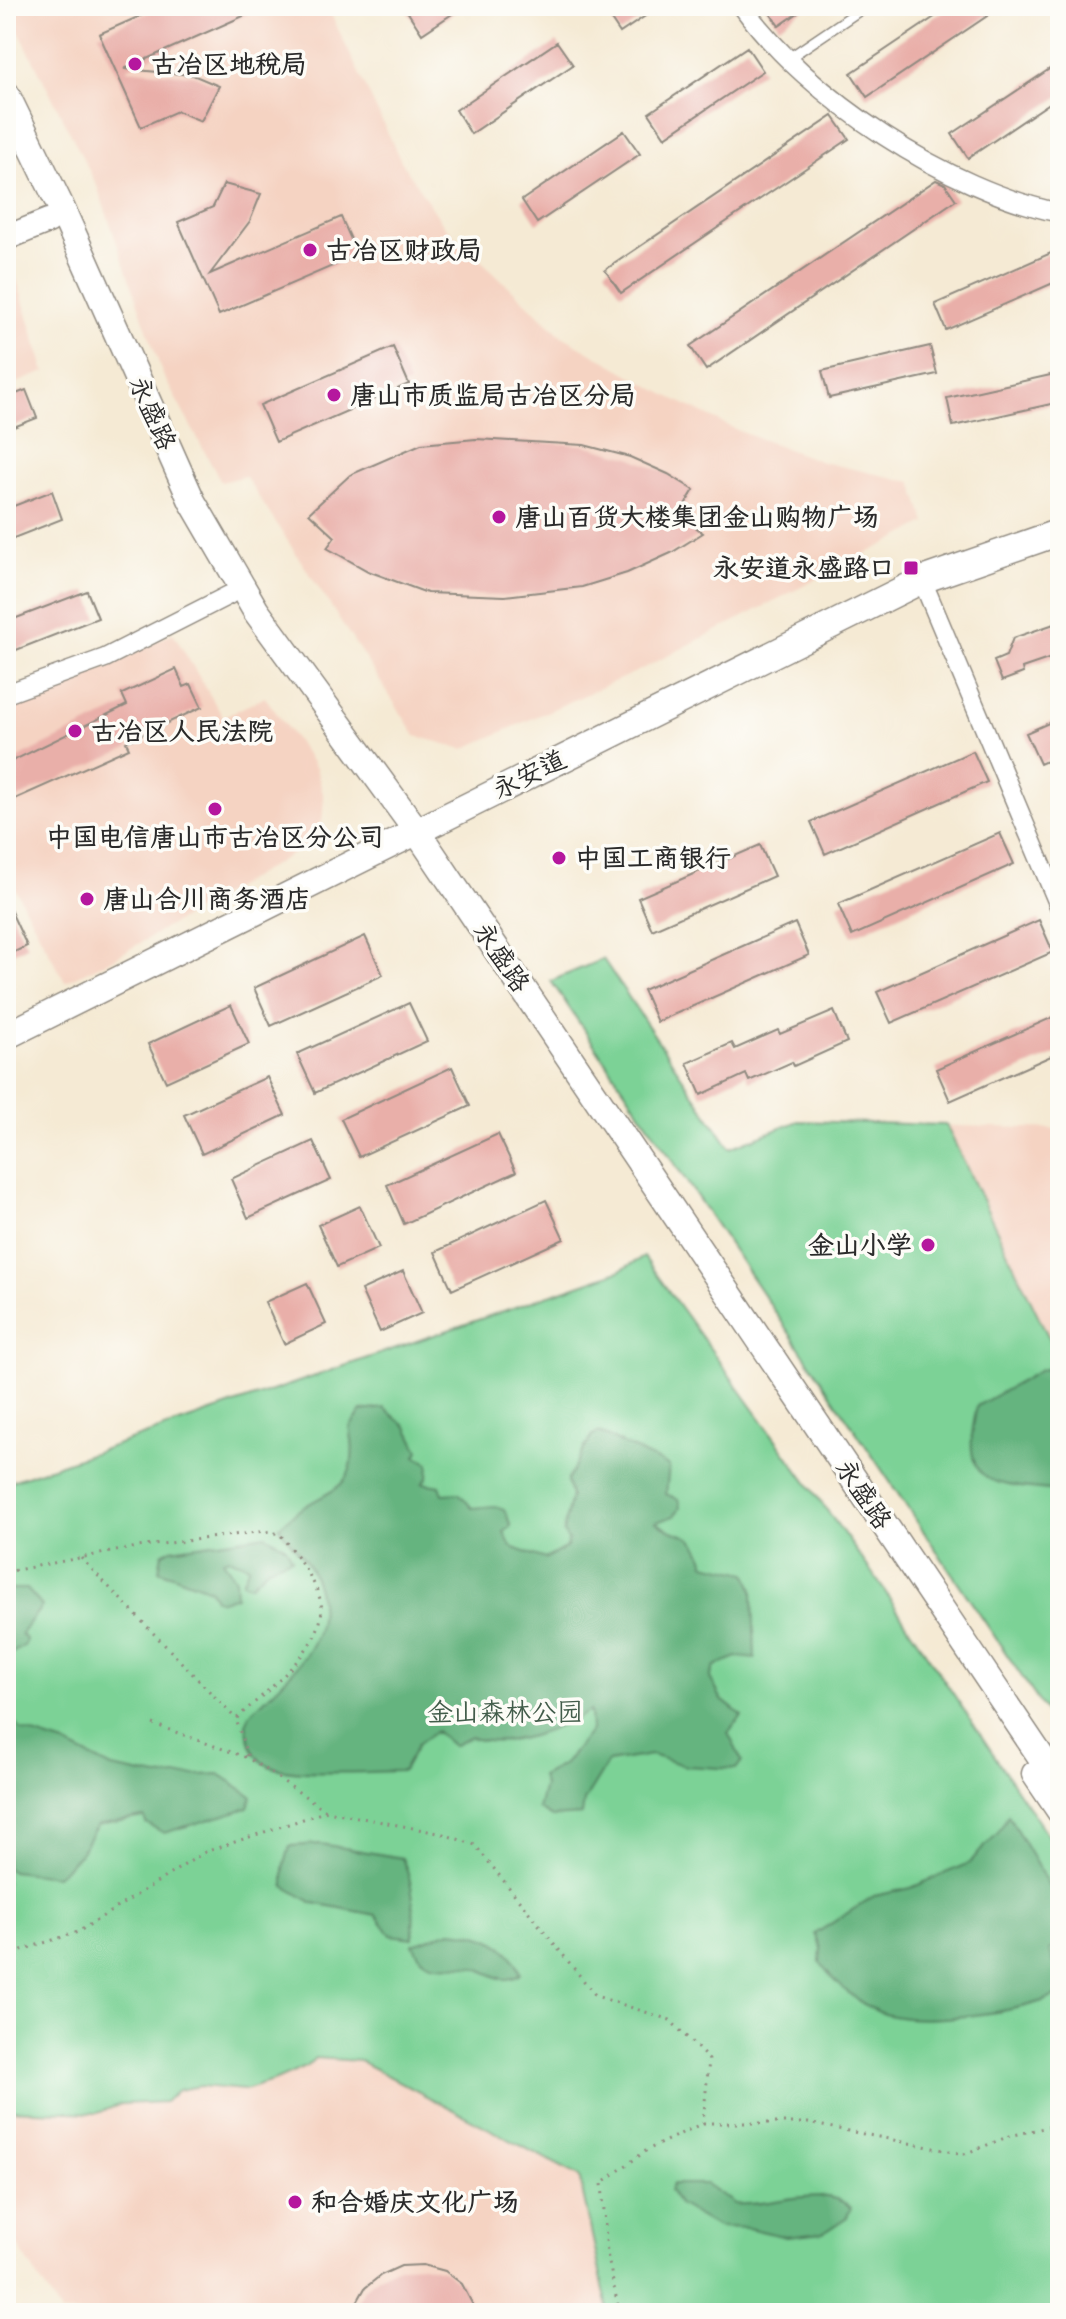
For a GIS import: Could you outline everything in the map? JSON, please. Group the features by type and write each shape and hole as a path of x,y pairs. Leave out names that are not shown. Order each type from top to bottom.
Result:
{"main road":[{"name":"永盛路","path":"6,94 60,205 192,501 256,611 1060,1785"},
{"name":"永盛路","path":"6,134 171,489 229,595 410,834 1060,1811"},
{"name":"永安道","path":"6,1036 922,580 1060,532"}],"street":[{"path":"742,6 817,86 892,142 980,186 1060,213"},
{"path":"6,238 48,221"},
{"path":"922,580 1060,908"},
{"path":"6,694 105,658 229,595"}],"lane":[{"path":"789,58 866,6"}],"path":[{"path":"6,1572 264,1531 280,1534 306,1569 321,1604 317,1628 293,1665 236,1719"},
{"path":"81,1558 236,1719 248,1758"},
{"path":"153,1724 248,1758 327,1811 443,1834 475,1845 596,1996 670,2020 709,2060 703,2123"},
{"path":"6,1955 78,1932 205,1852 327,1811"},
{"path":"606,2313 619,2312 607,2253 602,2183 647,2150 703,2123 808,2123 964,2154 1010,2136 1060,2124"}],"shaded area":[{"path":"6,6 327,6 402,163 445,227 562,336 664,394 739,431 822,462 912,482 926,523 640,670 464,749 416,736 245,476 221,482 163,375 97,186"},
{"path":"9,254 45,372 6,387 6,255"},
{"path":"173,633 223,717 265,697 316,768 324,798 322,821 304,847 111,960 65,982 6,872 6,705 110,666"},
{"path":"798,1121 1060,1129 1060,1342 1050,1341"},
{"name":"和合婚庆文化广场","path":"315,2058 360,2061 579,2176 609,2313 61,2313 6,2228 6,2110 98,2113 121,2104 165,2102 178,2090 200,2086 244,2090 306,2067"}],"green space":[{"path":"603,959 730,1148 798,1121 946,1125 1050,1340 1060,1342 1060,1733 551,981"},
{"name":"金山森林公园","path":"644,1257 878,1581 1060,1854 1060,2313 609,2313 579,2176 360,2061 315,2058 306,2067 244,2090 200,2086 178,2090 165,2102 121,2104 98,2113 6,2110 6,1483 619,1271"},
{"path":"1058,1366 1060,1491 1017,1487 987,1477 977,1468 972,1454 977,1406 1041,1370"},
{"path":"384,1408 407,1427 419,1451 416,1456 429,1463 428,1477 423,1483 440,1486 443,1494 459,1493 472,1508 495,1506 504,1509 511,1526 504,1532 511,1547 545,1559 567,1547 568,1540 563,1532 571,1496 567,1481 592,1435 599,1432 669,1466 666,1494 678,1499 680,1508 674,1516 656,1522 691,1539 705,1564 747,1573 753,1590 755,1659 737,1657 715,1666 710,1678 722,1700 742,1716 728,1733 742,1761 736,1769 686,1766 651,1755 608,1762 584,1801 582,1815 552,1817 538,1809 544,1785 541,1776 564,1764 591,1730 590,1711 548,1731 516,1740 484,1741 470,1737 453,1746 436,1731 418,1744 403,1771 296,1771 269,1766 259,1759 247,1730 250,1714 281,1684 307,1652 316,1635 320,1617 319,1596 312,1572 279,1527 294,1513 335,1489 344,1480 351,1468 353,1451 350,1427 362,1411"},
{"path":"266,1535 286,1547 292,1558 270,1566 250,1585 242,1582 249,1566 229,1558 223,1560 235,1579 236,1596 222,1601 215,1599 210,1589 159,1570 162,1554 171,1549"},
{"path":"6,1589 27,1589 42,1606 21,1634 26,1639 25,1645 6,1657"},
{"path":"16,1723 21,1730 65,1744 112,1768 158,1777 219,1774 252,1796 248,1808 164,1833 146,1823 144,1817 97,1825 78,1856 56,1876 11,1871 6,1868 6,1725"},
{"path":"1008,1815 1060,1905 1060,1943 1049,1950 1060,1976 1060,1994 1023,2006 975,2015 905,2018 878,2012 833,1979 820,1962 821,1948 815,1934 874,1896 911,1888 969,1863 998,1833"},
{"path":"321,1844 402,1858 413,1897 413,1938 391,1935 376,1915 313,1903 284,1886 284,1868 290,1846"},
{"path":"451,1931 493,1941 510,1954 520,1974 502,1979 473,1967 431,1964 418,1954 413,1944"},
{"path":"673,2184 706,2184 735,2204 812,2196 840,2201 851,2208 847,2217 823,2233 786,2237 748,2228 718,2227 678,2204 670,2190"}],"building":[{"name":"古冶区地税局","path":"163,6 266,6 124,69 193,75 219,86 201,121 177,111 141,127 99,34"},
{"path":"414,6 464,6 422,34 407,11"},
{"path":"602,6 660,6 620,33"},
{"path":"765,6 808,6 779,26"},
{"path":"951,6 1002,6 867,97 851,73"},
{"path":"557,42 573,65 471,134 456,110"},
{"path":"747,47 763,71 665,137 649,113"},
{"path":"1060,62 1060,96 968,158 952,134"},
{"path":"833,116 849,139 621,293 605,270"},
{"path":"624,131 640,154 537,223 522,200"},
{"path":"936,180 945,184 956,200 706,370 690,346"},
{"name":"古冶区财政局","path":"224,184 261,194 250,221 210,274 341,217 358,255 219,315 178,222 213,207"},
{"path":"1060,249 1060,280 946,330 935,304"},
{"path":"930,346 937,374 829,398 822,371"},
{"name":"唐山市质监局古冶区分局","path":"393,347 409,384 276,442 260,405"},
{"path":"1055,374 1060,402 953,426 947,398"},
{"path":"26,390 37,418 6,430 6,398"},
{"name":"唐山百货大楼集团金山购物广场","path":"476,439 584,445 630,457 694,490 679,514 703,533 671,553 627,573 582,587 505,596 427,593 368,571 327,548 335,537 309,513 350,475 421,444"},
{"path":"52,491 62,519 6,541 6,509"},
{"path":"87,591 98,618 6,654 6,622"},
{"path":"1060,622 1060,655 1022,668 1023,673 1002,681 994,661 1006,656 1013,638"},
{"path":"176,669 184,687 191,684 202,707 126,742 129,748 6,803 6,764 127,705 122,694"},
{"path":"1060,718 1060,755 1040,764 1026,733"},
{"path":"973,751 987,782 825,854 811,822"},
{"path":"1000,833 1014,864 852,936 838,904"},
{"path":"760,845 774,876 652,930 638,898"},
{"path":"6,901 27,946 6,956"},
{"path":"1039,920 1053,952 891,1023 877,992"},
{"path":"795,923 809,955 657,1022 643,990"},
{"path":"365,936 383,975 271,1026 254,988"},
{"path":"409,1003 427,1041 315,1093 297,1054"},
{"path":"231,1005 249,1044 166,1082 148,1044"},
{"path":"834,1011 847,1042 794,1066 792,1062 749,1081 746,1074 701,1095 687,1063 732,1043 735,1049"},
{"path":"1060,1014 1060,1052 950,1101 936,1069"},
{"path":"452,1067 470,1106 359,1157 341,1119"},
{"path":"267,1077 285,1115 202,1154 184,1115"},
{"path":"498,1134 516,1172 404,1224 387,1185"},
{"path":"313,1141 331,1180 248,1218 231,1179"},
{"path":"546,1200 564,1239 452,1290 435,1252"},
{"path":"360,1206 379,1248 337,1267 318,1225"},
{"path":"403,1271 422,1313 380,1332 361,1290"},
{"path":"307,1283 326,1324 284,1344 265,1302"},
{"path":"423,2265 445,2271 462,2284 477,2313 351,2313 365,2288 381,2275 401,2266"}],"place":[{"name":"古冶区地税局","path":"135,64"},
{"name":"古冶区财政局","path":"310,250"},
{"name":"唐山市质监局古冶区分局","path":"334,395"},
{"name":"唐山百货大楼集团金山购物广场","path":"499,517"},
{"name":"永安道永盛路口","path":"911,568"},
{"name":"古冶区人民法院","path":"75,731"},
{"name":"中国电信唐山市古冶区分公司","path":"215,809"},
{"name":"中国工商银行","path":"559,858"},
{"name":"唐山合川商务酒店","path":"87,899"},
{"name":"金山小学","path":"928,1245"},
{"name":"和合婚庆文化广场","path":"295,2202"}]}
